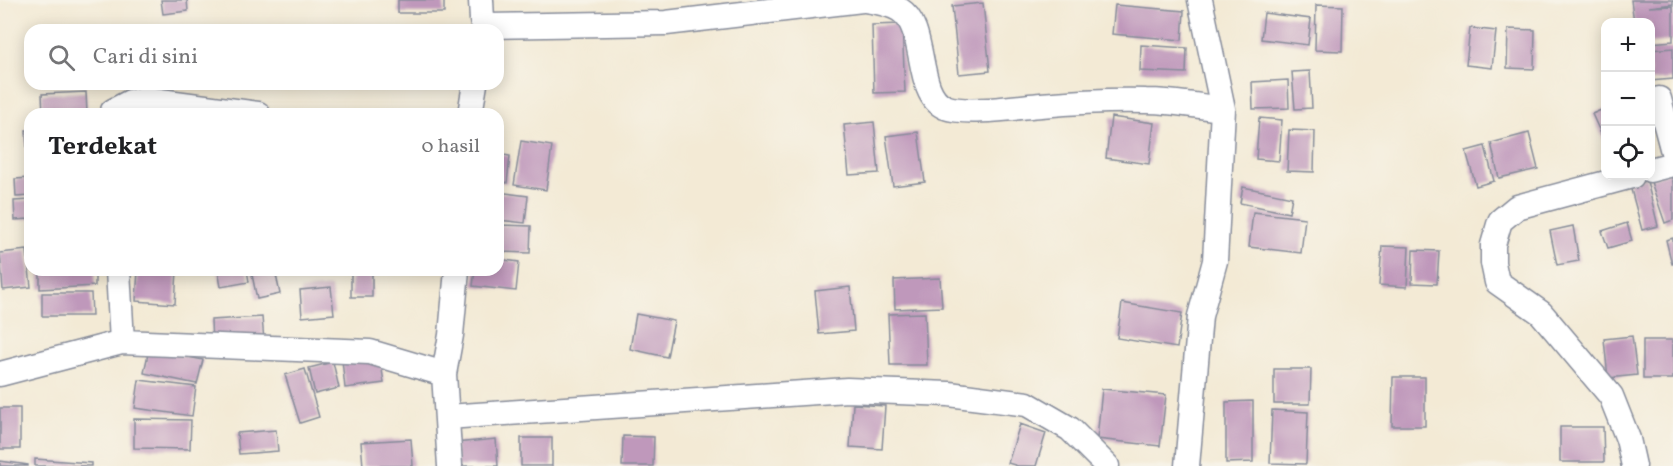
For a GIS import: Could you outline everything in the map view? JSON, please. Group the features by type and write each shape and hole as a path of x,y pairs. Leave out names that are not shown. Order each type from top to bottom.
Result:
{"street":[{"path":"481,0 484,24"},
{"path":"504,28 666,23 864,0 884,3 902,11 912,25 931,94 942,105 950,109 1148,100 1223,109"},
{"path":"1187,466 1200,316 1212,272 1223,109 1200,0"},
{"path":"471,108 474,90"},
{"path":"118,108 145,99 213,108"},
{"path":"1659,99 1673,152"},
{"path":"1655,169 1673,164"},
{"path":"1617,180 1517,207 1500,221 1493,245 1492,263 1497,282 1541,313 1611,396 1628,439 1634,466"},
{"path":"118,276 122,342"},
{"path":"450,466 444,374 451,335 456,276"},
{"path":"0,374 122,342 370,352 444,374"},
{"path":"447,417 847,390 949,394 1027,404 1070,429 1107,466"}],"building":[{"path":"161,0 187,0 188,11 163,14"},
{"path":"398,0 444,0 444,13 398,13"},
{"path":"1631,0 1673,0 1673,4 1649,7 1673,6 1673,41 1655,43 1655,18 1633,18"},
{"path":"983,3 990,71 959,74 952,6"},
{"path":"1115,5 1184,11 1182,40 1112,34"},
{"path":"1316,5 1343,6 1342,51 1315,50"},
{"path":"1264,13 1311,19 1308,45 1261,39"},
{"path":"902,24 905,92 874,93 872,25"},
{"path":"1470,28 1496,31 1492,68 1466,65"},
{"path":"1508,29 1535,30 1534,69 1507,68"},
{"path":"1141,45 1187,48 1186,73 1140,71"},
{"path":"1673,48 1673,79 1655,81 1655,50"},
{"path":"1310,71 1312,108 1295,109 1292,72"},
{"path":"1288,80 1289,108 1253,109 1252,82"},
{"path":"86,92 87,108 43,108 42,94"},
{"path":"1601,110 1601,134 1592,114"},
{"path":"1111,117 1154,123 1149,164 1106,158"},
{"path":"1259,118 1282,120 1279,161 1256,159"},
{"path":"874,122 879,173 849,175 844,125"},
{"path":"1289,130 1315,131 1314,172 1287,171"},
{"path":"918,132 925,182 893,186 886,136"},
{"path":"1529,133 1538,169 1499,178 1491,143"},
{"path":"521,141 552,146 546,190 514,185"},
{"path":"1485,146 1494,181 1476,186 1466,151"},
{"path":"504,155 510,156 507,183 504,183"},
{"path":"1670,172 1673,182 1673,220 1665,223 1650,180 1655,180 1655,177"},
{"path":"24,178 24,196 16,197 15,179"},
{"path":"1647,180 1658,226 1642,230 1629,182"},
{"path":"1243,187 1292,197 1289,213 1240,203"},
{"path":"504,193 528,196 525,223 504,221"},
{"path":"24,200 24,219 15,220 14,201"},
{"path":"1253,212 1305,218 1301,253 1249,247"},
{"path":"1627,223 1632,241 1608,248 1602,231"},
{"path":"504,225 531,226 530,253 504,252"},
{"path":"1573,226 1579,261 1557,265 1550,231"},
{"path":"1673,238 1673,264 1672,264 1666,240"},
{"path":"1382,246 1409,247 1407,287 1379,285"},
{"path":"24,250 24,276 30,276 31,287 3,290 0,253"},
{"path":"1413,250 1439,251 1437,284 1412,283"},
{"path":"504,260 519,262 516,291 473,286 474,276 504,276"},
{"path":"40,276 95,276 95,286 40,289"},
{"path":"138,276 177,276 175,304 136,301"},
{"path":"219,276 248,276 249,282 221,287"},
{"path":"252,276 276,276 280,294 257,299"},
{"path":"351,276 372,276 372,297 351,297"},
{"path":"940,278 942,307 895,309 894,280"},
{"path":"331,287 334,314 302,317 300,290"},
{"path":"850,287 854,331 819,334 815,291"},
{"path":"42,293 91,293 92,316 42,316"},
{"path":"1122,303 1182,313 1177,348 1117,338"},
{"path":"925,313 927,365 890,365 888,314"},
{"path":"636,314 674,321 667,357 630,349"},
{"path":"262,317 264,341 212,344 211,320"},
{"path":"1632,336 1637,375 1608,378 1604,339"},
{"path":"1643,340 1673,340 1673,379 1643,379"},
{"path":"149,349 203,360 197,384 144,373"},
{"path":"380,356 384,383 345,388 342,360"},
{"path":"333,362 339,388 315,394 309,368"},
{"path":"305,369 319,417 300,423 285,375"},
{"path":"1274,369 1311,369 1310,404 1274,404"},
{"path":"1393,377 1425,377 1425,426 1392,426"},
{"path":"139,380 196,387 192,416 135,408"},
{"path":"1102,389 1166,395 1160,446 1097,439"},
{"path":"1253,401 1253,462 1226,463 1226,402"},
{"path":"853,404 885,406 882,449 850,447"},
{"path":"0,408 20,408 20,449 0,449"},
{"path":"1272,410 1308,412 1306,464 1270,463"},
{"path":"134,419 191,420 190,449 134,448"},
{"path":"1020,424 1046,433 1036,466 1018,466 1008,463"},
{"path":"1560,427 1603,427 1604,462 1560,462"},
{"path":"276,430 278,451 239,454 237,433"},
{"path":"623,436 654,437 653,466 622,466"},
{"path":"521,438 552,438 552,466 521,466"},
{"path":"411,439 413,466 363,466 361,442"},
{"path":"496,439 498,466 457,466 455,443"},
{"path":"35,459 91,463 91,466 35,466"},
{"path":"0,461 28,465 28,466 0,466"}]}
